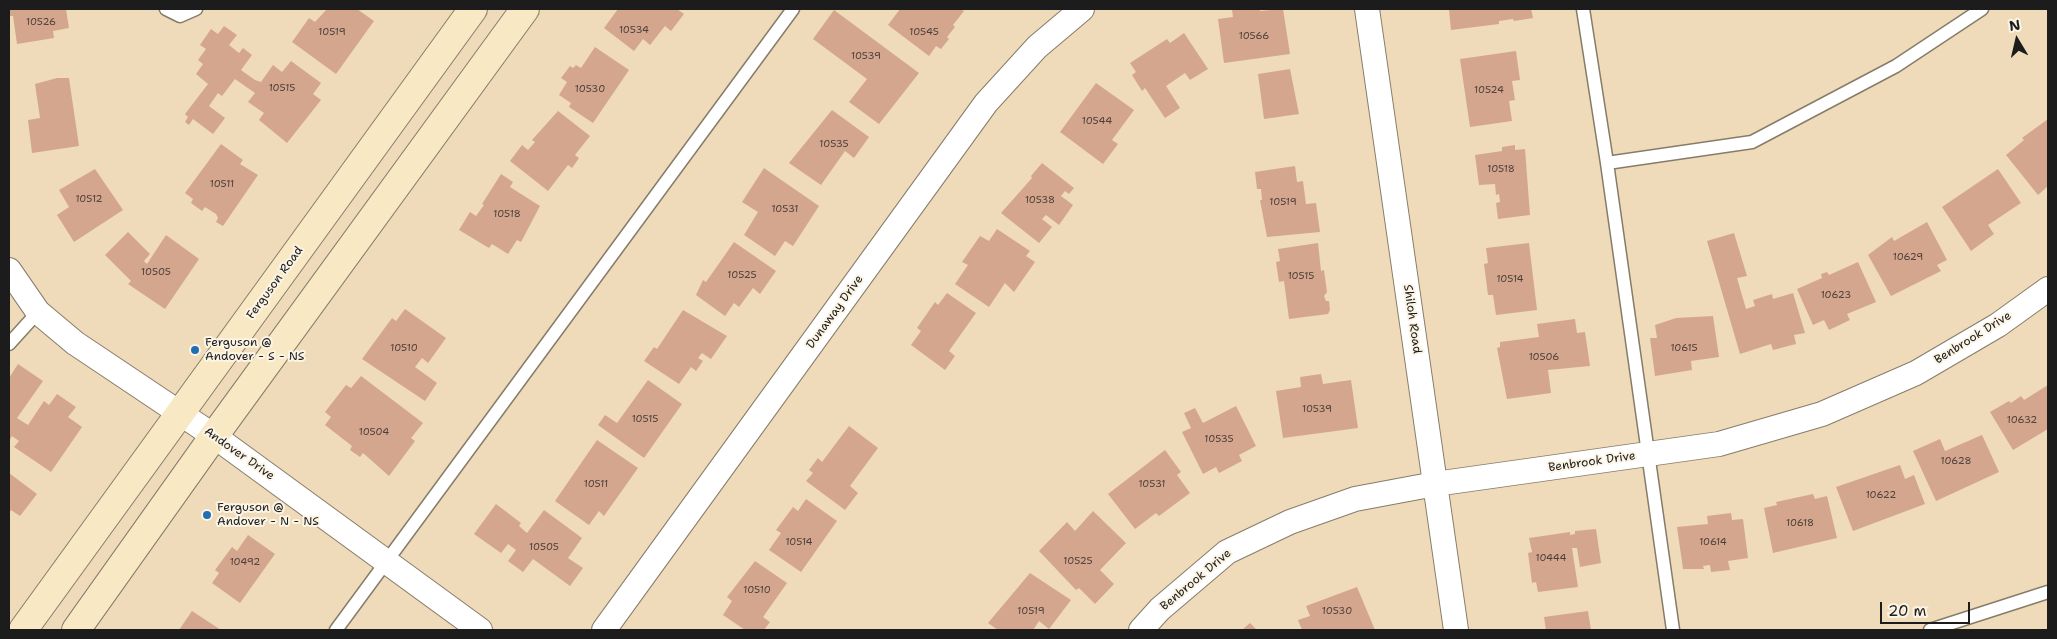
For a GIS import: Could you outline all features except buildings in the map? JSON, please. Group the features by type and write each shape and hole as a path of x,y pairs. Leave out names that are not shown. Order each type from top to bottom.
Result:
{"main road":[{"name":"Ferguson Road","path":"23,630 473,9"},
{"path":"76,630 214,436 526,9"}],"street":[{"name":"Dunaway Drive","path":"604,630 986,103 1038,47 1082,9"},
{"name":"Shiloh Road","path":"1367,9 1456,630"},
{"name":"Andover Drive","path":"9,270 38,312 75,343 214,436 480,630"},
{"name":"Benbrook Drive","path":"1141,630 1160,609 1227,552 1290,522 1355,499 1435,484 1719,444 1822,414 1916,373 1998,325 2048,288"}],"lane":[{"path":"166,9 180,16 196,9"},
{"path":"336,630 793,9"},
{"path":"1583,9 1607,164 1673,630"},
{"path":"1607,164 1752,142 1896,66 1982,9"},
{"path":"9,344 38,312"},
{"path":"1930,630 2048,592"}],"place":[{"name":"Ferguson @ Andover - S - NS","path":"195,350"},
{"name":"Ferguson @ Andover - N - NS","path":"207,515"}]}
